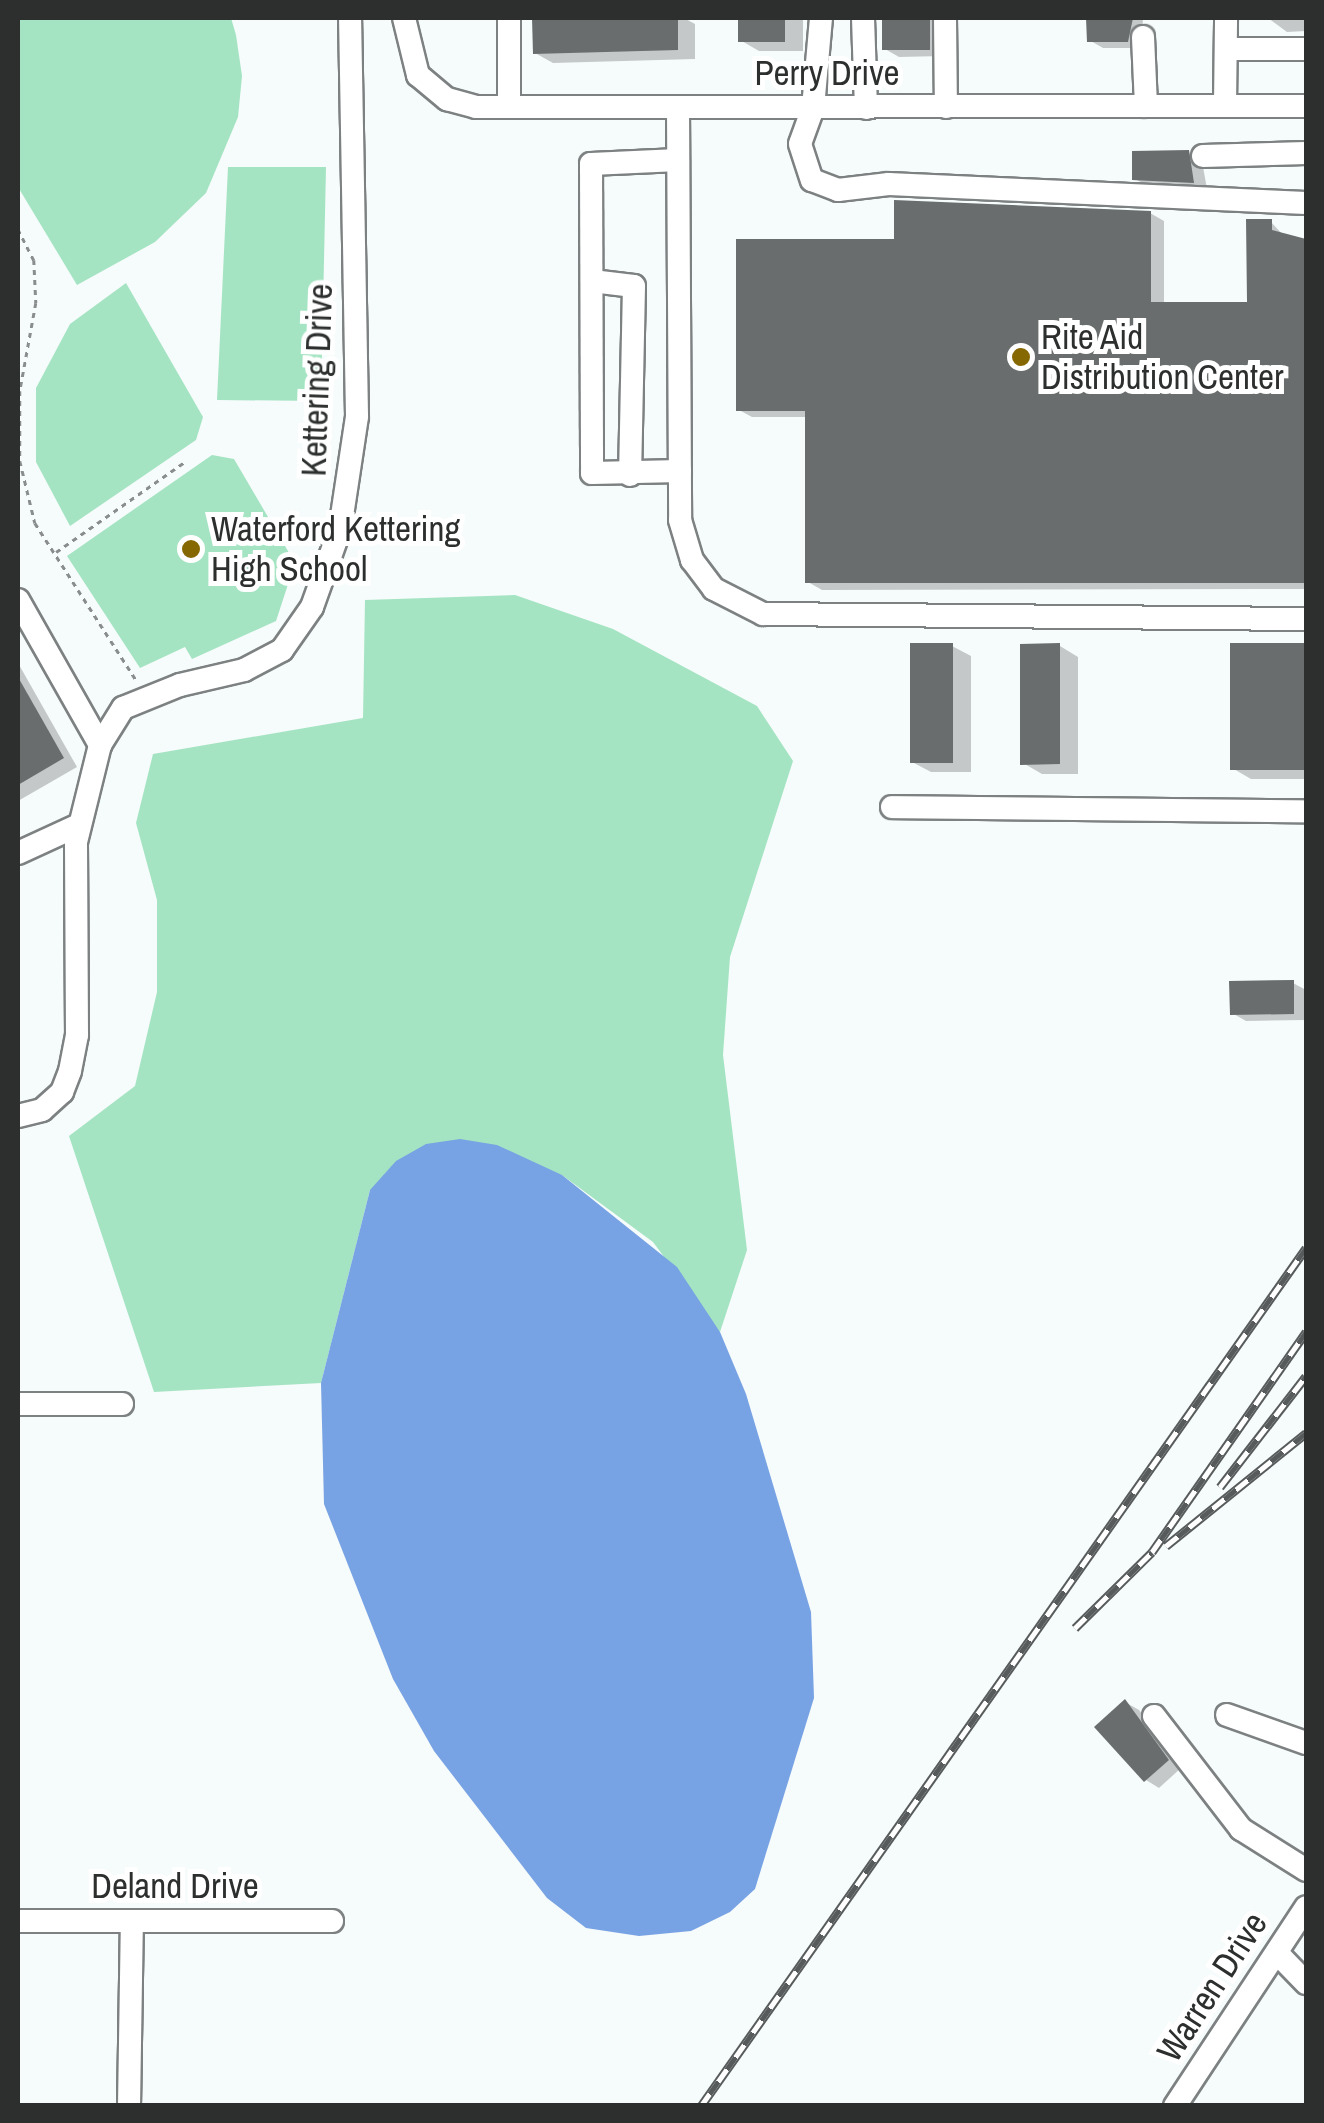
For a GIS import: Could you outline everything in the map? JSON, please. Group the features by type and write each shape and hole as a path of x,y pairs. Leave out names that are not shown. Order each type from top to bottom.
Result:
{"street":[{"name":"Kettering Drive","path":"18,1116 42,1110 62,1092 70,1071 77,1035 79,826 100,745 123,708 146,697 244,670 282,650 312,607 340,529 357,416 350,18"},
{"name":"Perry Drive","path":"404,18 418,75 436,92 476,106 1306,106"},
{"path":"508,18 509,106"},
{"path":"821,18 813,108 800,144 812,180 838,190 889,184 1306,203"},
{"path":"863,18 866,108"},
{"path":"945,18 946,107"},
{"path":"1225,105 1226,18"},
{"path":"1144,37 1146,106"},
{"path":"1226,49 1306,49"},
{"path":"678,108 680,520 692,560 714,589 763,614 1306,619"},
{"path":"1204,156 1306,152"},
{"path":"678,160 591,164 592,474 680,472"},
{"path":"592,280 634,286 630,474"},
{"path":"18,600 100,745"},
{"path":"892,806 1306,812"},
{"path":"18,853 79,826"},
{"path":"18,1404 122,1404"},
{"path":"1227,1715 1306,1742"},
{"path":"1154,1716 1241,1829 1306,1870"},
{"name":"Warren Drive","path":"1175,2106 1306,1907"},
{"name":"Deland Drive","path":"18,1922 332,1921"},
{"path":"129,2106 132,1922"},
{"path":"1276,1953 1306,1983"}],"path":[{"path":"18,229 34,260 36,303 20,392 20,461 35,524 146,697"},
{"path":"55,553 186,461"}],"green space":[{"path":"18,18 231,18 236,35 242,76 238,117 206,193 155,242 77,285 18,187"},
{"path":"228,167 326,167 321,401 217,400"},
{"path":"126,283 203,417 196,440 70,526 36,462 36,388 70,324"},
{"path":"212,455 234,459 295,563 276,621 192,659 185,647 140,668 67,556"},
{"path":"515,595 613,629 757,706 793,761 730,957 723,1055 747,1250 720,1332 653,1242 562,1175 370,1190 321,1383 154,1392 69,1136 135,1086 157,992 157,900 136,823 153,754 363,718 365,600"}],"water":[{"path":"460,1139 497,1145 562,1175 677,1267 720,1332 746,1394 811,1612 814,1698 755,1889 730,1912 691,1931 639,1936 586,1928 547,1898 434,1751 393,1679 324,1504 321,1383 370,1190 396,1161 426,1144"}],"building":[{"path":"532,18 678,18 678,50 533,54"},
{"path":"738,18 785,18 785,42 738,42"},
{"path":"882,18 930,18 930,50 882,50"},
{"path":"1086,18 1133,18 1128,42 1087,42"},
{"path":"1189,150 1194,183 1132,180 1132,151"},
{"name":"Rite Aid Distribution Center","path":"894,200 1151,211 1151,302 1247,302 1246,219 1272,219 1272,230 1306,239 1306,583 805,583 805,411 736,411 736,239 894,239"},
{"path":"910,643 953,643 953,763 910,763"},
{"path":"1060,643 1060,764 1020,765 1020,644"},
{"path":"1230,643 1306,643 1306,770 1230,770"},
{"path":"18,677 64,758 18,785"},
{"path":"1294,980 1294,1014 1230,1015 1229,981"},
{"path":"1125,1699 1169,1760 1144,1782 1094,1727"}],"railway":[{"path":"701,2106 1306,1248"},
{"path":"1075,1628 1152,1552 1306,1332"},
{"path":"1220,1487 1306,1376"},
{"path":"1166,1546 1306,1433"}],"place":[{"name":"Rite Aid Distribution Center","path":"1021,357"},
{"name":"Waterford Kettering High School","path":"191,549"}]}
